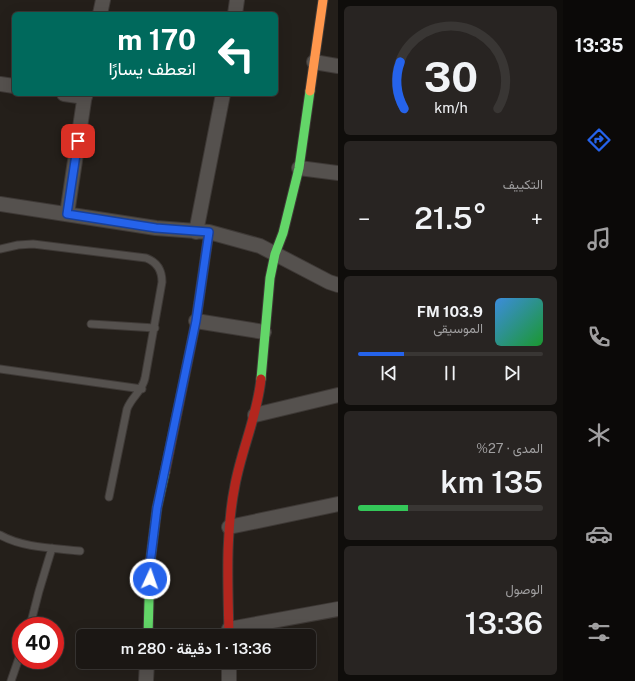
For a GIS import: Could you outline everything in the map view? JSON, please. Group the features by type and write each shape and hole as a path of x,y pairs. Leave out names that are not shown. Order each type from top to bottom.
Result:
{"street":[{"path":"100,12 103,0"},
{"path":"235,12 237,0"},
{"path":"229,629 227,550 235,484 255,415 262,375 264,332 270,278 275,254 299,168 323,0"},
{"path":"314,62 338,66"},
{"path":"0,84 12,86"},
{"path":"67,214 85,96"},
{"path":"148,629 150,564 157,508 196,321 202,232 223,96"},
{"path":"299,168 338,173"},
{"path":"0,204 156,228 202,232 244,241 260,246 329,282 338,285"},
{"path":"196,321 264,332"},
{"path":"255,415 338,396"},
{"path":"229,526 338,504"},
{"path":"247,629 338,609"},
{"path":"146,681 147,669"},
{"path":"229,669 229,681"}],"lane":[{"path":"0,249 18,245 33,244 146,258 151,260 158,267 162,276 155,328 145,378 142,389 131,400 127,409 109,497"},
{"path":"91,324 155,328"},
{"path":"0,369 142,389"},
{"path":"0,535 15,542 80,551"},
{"path":"32,617 52,548"},
{"path":"11,681 15,669"}],"traffic: fast":[{"path":"261,379 270,278 275,254 283,233 299,168 310,91"},
{"path":"148,629 150,564 157,508 165,472"}],"traffic: slow":[{"path":"310,91 323,0"}],"traffic: jam":[{"path":"165,472 196,321 209,232"},
{"path":"229,629 228,541 232,504 238,471 256,406 261,379"}],"route":[{"path":"78,141 67,214 156,228 209,232 196,321 170,452 157,508 150,564 150,579"}]}
